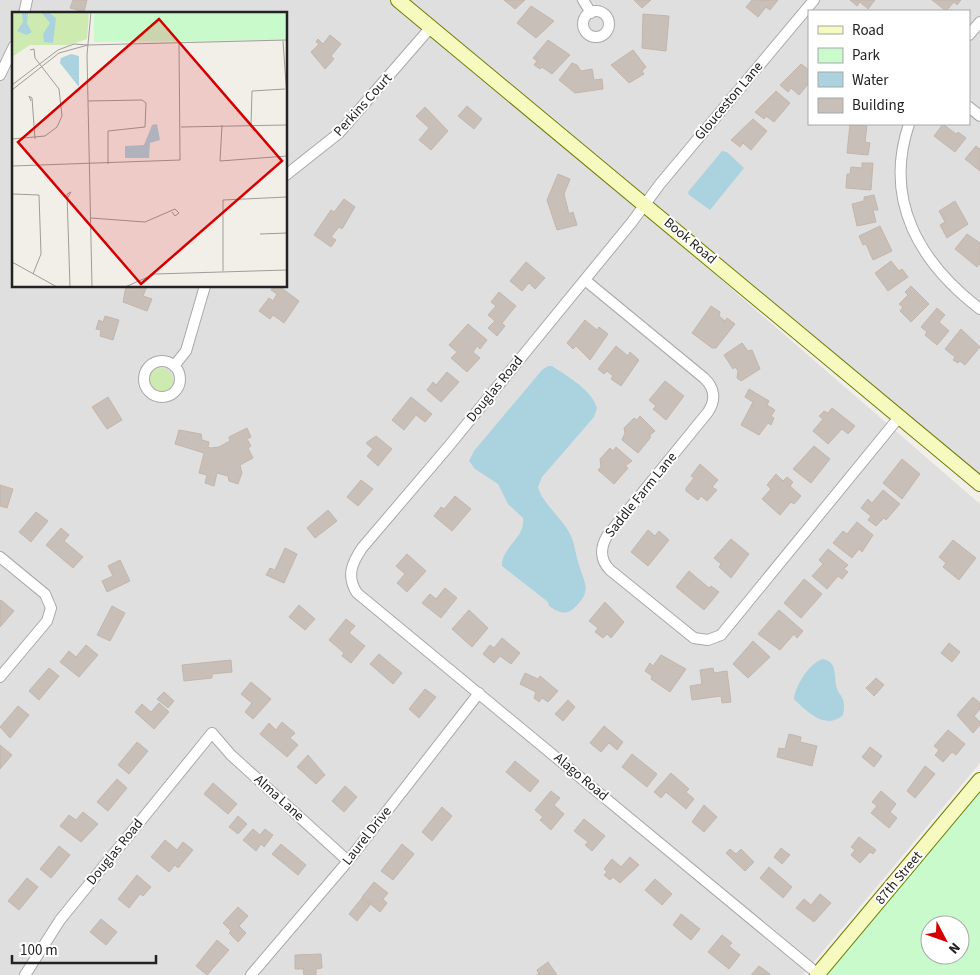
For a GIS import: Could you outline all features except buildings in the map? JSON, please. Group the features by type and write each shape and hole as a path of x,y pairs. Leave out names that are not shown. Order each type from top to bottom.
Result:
{"street":[{"name":"Book Road","path":"398,0 646,204 980,484"},
{"path":"583,0 591,12"},
{"name":"Glouceston Lane","path":"646,204 660,184 814,0"},
{"path":"970,34 980,22"},
{"name":"Perkins Court","path":"288,173 339,134 431,27"},
{"path":"0,75 12,50"},
{"path":"970,108 980,116"},
{"path":"909,125 901,161 902,191 914,235 932,264 945,279 980,309"},
{"name":"Douglas Road","path":"350,576 354,560 362,548 448,447 646,204"},
{"name":"Saddle Farm Lane","path":"585,280 704,378 713,391 713,402 710,410 607,536 602,552 605,564 610,570 694,638 708,640 721,635 900,416"},
{"path":"174,366 186,351 204,288"},
{"path":"0,557 45,594 51,608 47,621 0,678"},
{"name":"Alago Road","path":"350,576 357,593 818,974"},
{"name":"Laurel Drive","path":"251,975 348,861 479,693"},
{"name":"Douglas Road","path":"25,975 60,920 212,733"},
{"name":"Alma Lane","path":"212,733 231,755 348,861"},
{"name":"87th Street","path":"818,974 980,780"}],"shaded area":[{"path":"0,0 393,0 585,162 980,504 980,763 803,975 0,975"},
{"path":"405,0 980,0 980,475 592,151"}],"green space":[{"path":"161,368 170,371 173,380 170,389 161,392 152,389 149,380 152,371"},
{"path":"980,790 980,975 824,975"}],"water":[{"path":"722,151 727,152 744,168 710,210 689,195 688,192"},
{"path":"552,366 585,389 597,408 594,417 542,477 538,487 540,493 573,540 585,583 586,588 583,597 573,609 567,612 558,611 549,606 548,602 502,566 505,553 521,531 523,518 508,504 498,484 475,469 469,461 474,451 542,370"},
{"path":"823,659 833,665 837,689 844,704 843,715 830,721 810,714 794,699 804,675 813,665"}]}
